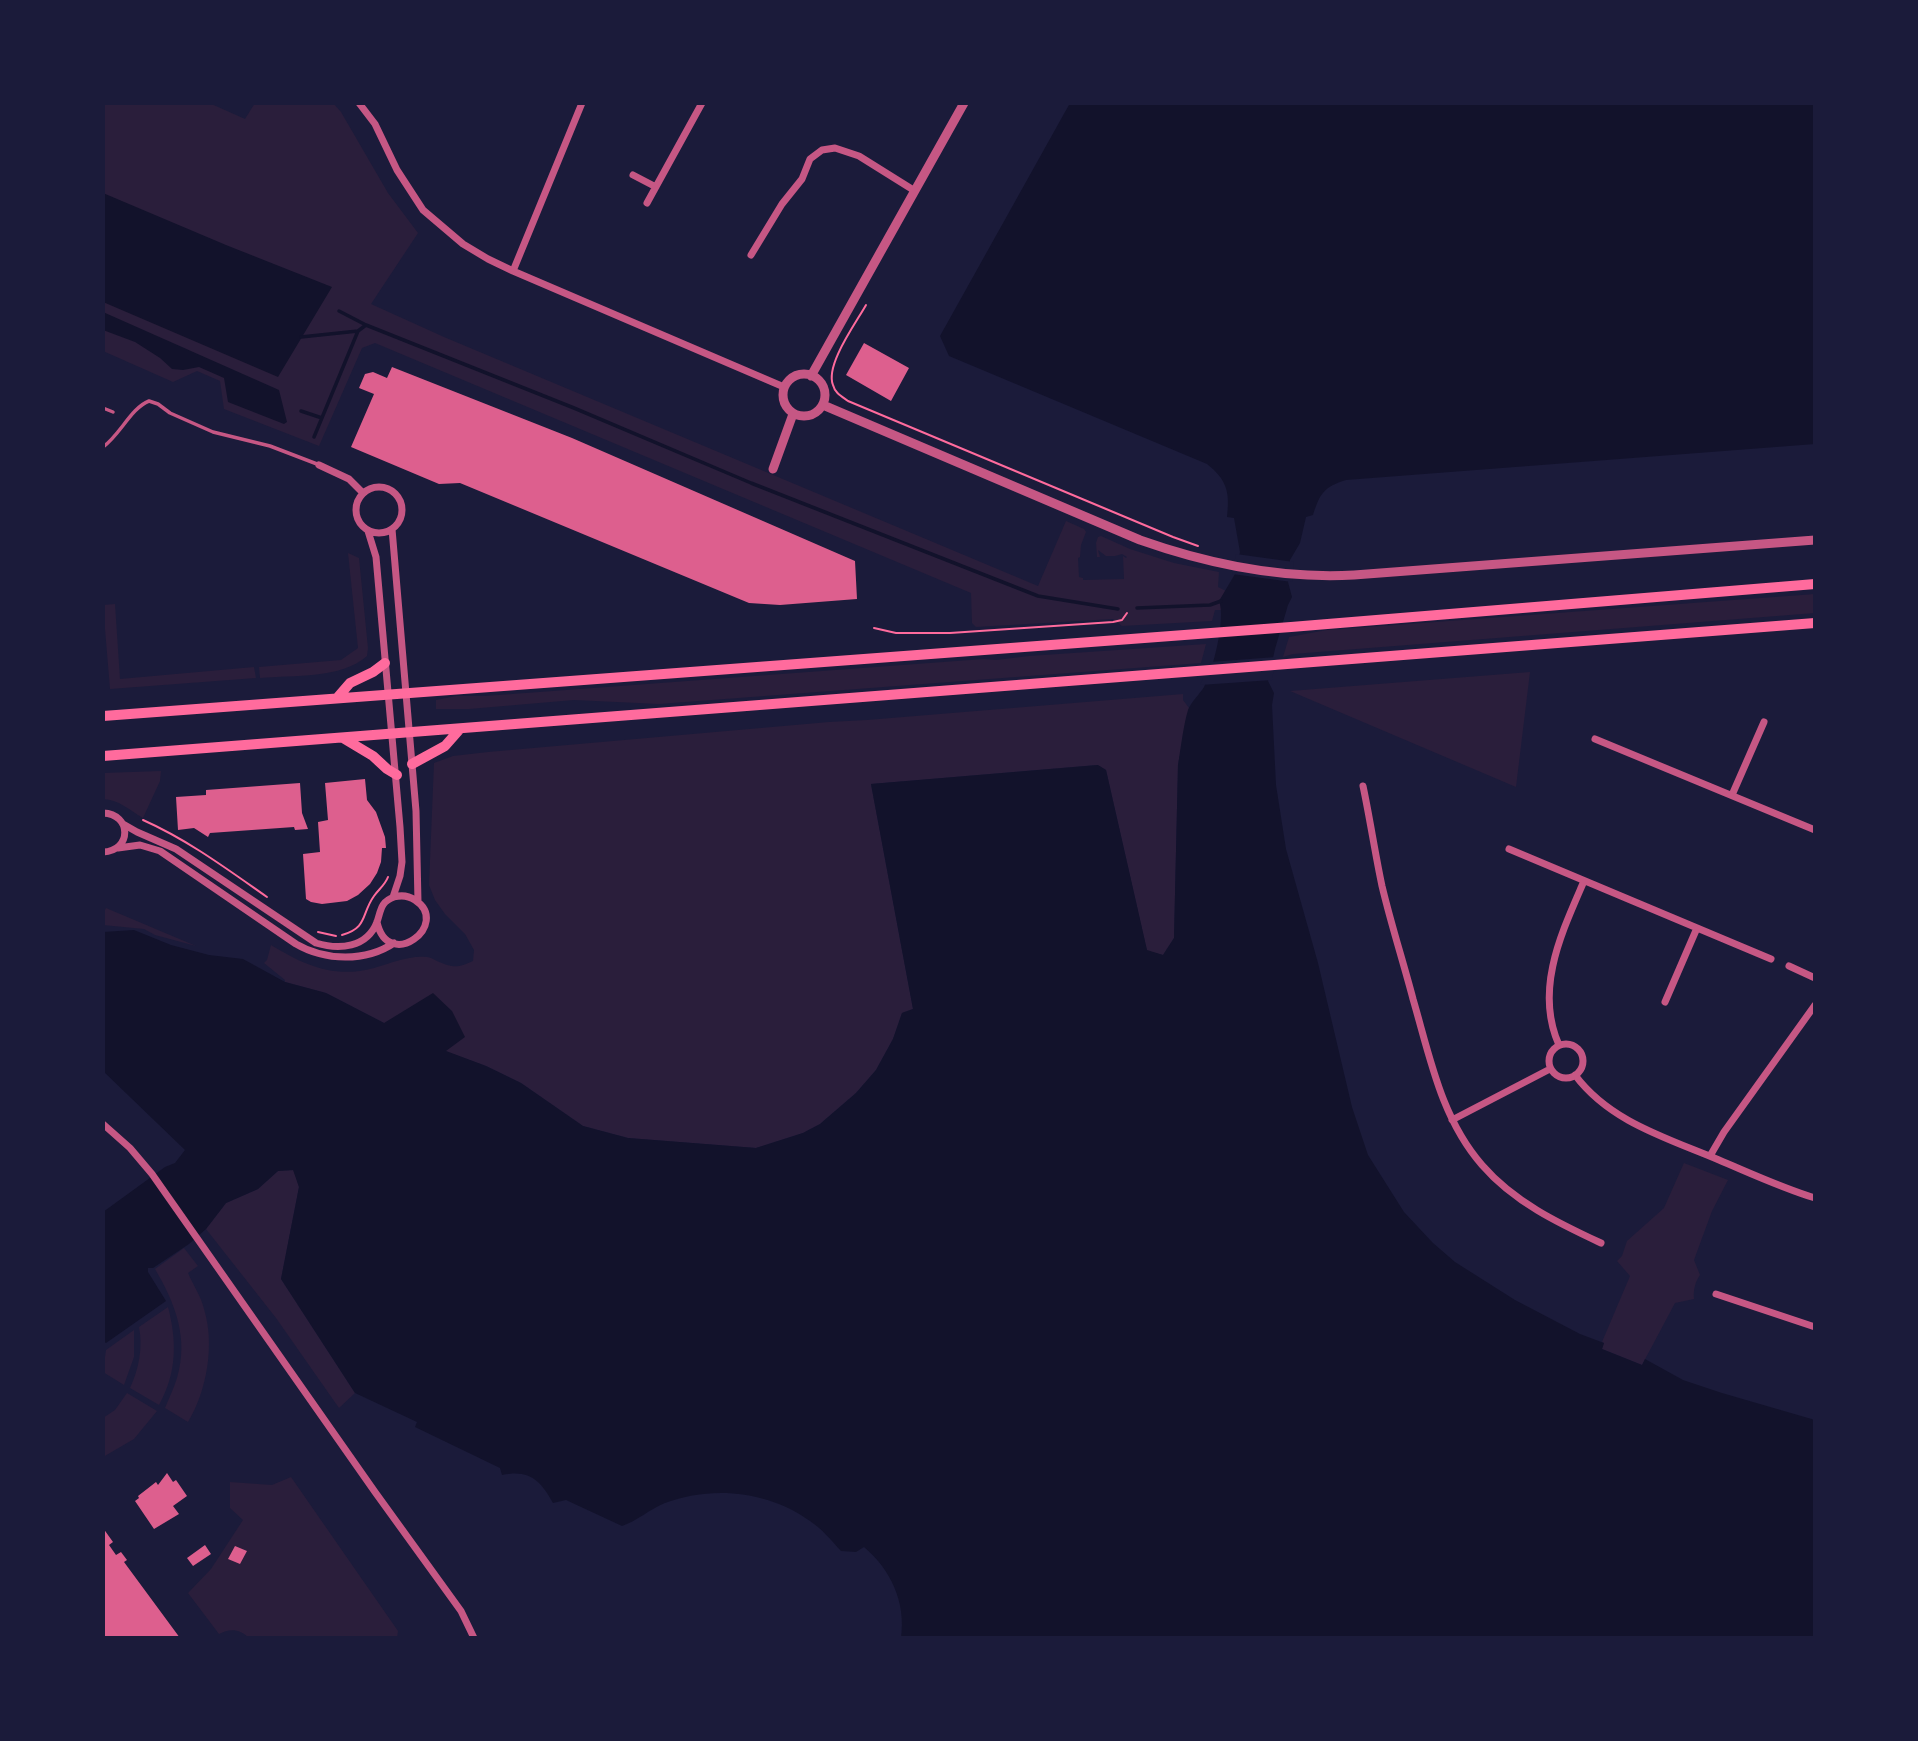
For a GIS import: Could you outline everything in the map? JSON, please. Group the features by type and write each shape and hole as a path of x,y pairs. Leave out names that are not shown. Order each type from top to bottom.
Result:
{"main road":[{"path":"103,716 1291,627 1815,584"},
{"path":"103,757 1815,624"},
{"path":"337,698 350,683 385,663"},
{"path":"412,764 446,746 460,729"},
{"path":"343,738 378,759 397,775"}],"street":[{"path":"359,103 375,124 397,170 424,210 463,244 513,271 784,387"},
{"path":"513,271 582,103"},
{"path":"647,203 702,103"},
{"path":"811,376 964,103"},
{"path":"751,255 782,204 802,179 810,159 822,150 835,148 859,156 915,191"},
{"path":"633,175 656,187"},
{"path":"811,376 822,384 823,405 807,416 793,414 785,405 782,394 784,387 792,377 811,376"},
{"path":"823,405 1140,540 1221,563 1305,575 1365,575 1815,540"},
{"path":"774,469 793,414"},
{"path":"319,465 349,479 363,493"},
{"path":"103,813 114,815 136,832 176,849 316,943 332,948 347,946 366,937 377,922 381,907 393,897 402,862 397,775 376,556 368,531 356,514 357,502 363,493 376,487 390,489 399,498 402,511 397,524 380,533 368,531"},
{"path":"377,922 382,935 394,943 409,943 421,935 425,915 418,902 418,842 392,529"},
{"path":"1732,795 1764,722"},
{"path":"1594,739 1815,830"},
{"path":"1363,786 1383,889 1436,1079 1452,1120 1482,1165 1511,1193 1552,1219 1601,1243"},
{"path":"118,848 124,836 123,824"},
{"path":"103,852 140,845 160,851 311,952 344,957 385,950 394,943"},
{"path":"1509,849 1771,959"},
{"path":"1559,1045 1553,1026 1551,968 1562,932 1584,881"},
{"path":"393,897 406,896 418,902"},
{"path":"1665,1002 1697,928"},
{"path":"1789,966 1815,978"},
{"path":"1710,1156 1724,1132 1815,1005"},
{"path":"1559,1045 1575,1046 1580,1051 1583,1066 1575,1075 1561,1077 1550,1069 1551,1051 1559,1045"},
{"path":"1452,1120 1550,1069"},
{"path":"1575,1075 1596,1099 1621,1117 1815,1198"},
{"path":"103,1124 130,1148 152,1174 461,1611 474,1638"},
{"path":"1716,1294 1815,1327"}],"lane":[{"path":"103,447 115,437 139,407 149,401 214,432 271,446 319,465"},
{"path":"103,408 113,412"}],"path":[{"path":"866,305 831,373 837,393 848,401 1198,546"},
{"path":"874,628 896,633 950,634 1113,622 1122,620 1127,613"},
{"path":"143,820 192,845 272,901"},
{"path":"318,932 339,936 353,932 363,922 368,906 385,885 390,874"}],"shaded area":[{"path":"103,103 209,103 245,119 255,103 333,103 341,112 388,193 418,233 371,304 1038,586 1066,521 1086,532 1078,558 1079,577 1083,580 1124,579 1123,556 1127,557 1122,554 1106,556 1098,550 1100,557 1097,557 1096,543 1101,536 1130,549 1174,563 1219,572 1218,587 1226,591 1219,601 1223,610 1215,610 1212,621 1122,626 1113,619 976,627 972,623 971,593 375,343 362,348 319,446 224,409 220,381 197,371 173,382 103,351"},
{"path":"1070,103 1815,103 1815,444 1346,480 1339,483 1324,492 1313,515 1306,517 1300,543 1290,560 1288,582 1292,597 1268,681 1274,693 1272,705 1276,785 1286,849 1318,963 1352,1107 1368,1155 1404,1212 1433,1243 1455,1262 1515,1300 1580,1334 1604,1343 1602,1349 1642,1365 1645,1359 1683,1380 1815,1420 1815,1638 901,1638 899,1599 889,1576 874,1556 864,1547 856,1552 841,1551 814,1524 777,1503 740,1494 702,1494 665,1503 622,1526 566,1500 553,1503 534,1478 520,1474 502,1475 500,1468 415,1427 417,1422 355,1393 281,1279 299,1187 293,1170 278,1171 258,1189 226,1203 206,1229 189,1244 153,1268 148,1268 166,1301 106,1343 103,1341 103,1212 165,1167 175,1163 185,1150 103,1071 103,932 134,930 171,945 209,955 243,959 285,982 326,993 384,1023 433,993 452,1011 465,1037 446,1051 521,1083 583,1126 628,1138 756,1148 803,1133 820,1124 856,1093 876,1070 893,1039 902,1013 913,1009 871,784 1098,765 1106,770 1147,950 1163,955 1174,938 1178,765 1183,730 1188,710 1204,687 1211,669 1220,632 1219,601 1235,574 1240,552 1234,518 1227,517 1226,487 1207,464 949,356 940,336"},
{"path":"103,193 332,287 278,377 103,302"},
{"path":"103,312 279,390 287,422 284,424 228,402 224,378 199,367 172,369 135,342 103,330"},
{"path":"348,553 359,558 367,656 344,669 331,672 260,678 259,667 341,660 358,648"},
{"path":"1815,594 1815,613 1293,654 1283,657 1289,637 1327,630"},
{"path":"115,604 120,679 254,667 256,678 110,689 103,605"},
{"path":"1206,644 1201,663 659,704 574,700 469,709 436,709 436,700 456,696"},
{"path":"1530,672 1516,787 1290,691"},
{"path":"1183,694 1183,700 1189,708 1178,765 1174,938 1163,955 1147,951 1106,770 1097,765 871,784 913,1009 902,1013 893,1039 876,1070 856,1093 820,1124 803,1133 756,1148 628,1138 583,1126 521,1083 384,1023 326,993 285,982 264,963 271,945 295,959 333,971 359,971 407,958 421,957 430,957 455,966 473,961 474,950 465,934 445,914 429,885 434,763 453,756"},
{"path":"161,771 160,781 143,818 119,803 103,799 103,773"},
{"path":"106,908 196,946 155,935 144,929 103,925"},
{"path":"1684,1163 1728,1180 1712,1211 1694,1260 1700,1275 1694,1299 1675,1303 1642,1365 1602,1349 1602,1342 1630,1276 1617,1261 1622,1256 1627,1241 1664,1208"},
{"path":"294,1170 299,1187 281,1279 355,1393 339,1408 276,1318 206,1229 226,1203 258,1189 278,1171"},
{"path":"184,1248 198,1266 188,1273 203,1304 209,1337 204,1382 188,1422 165,1408 176,1382 181,1335 169,1295 155,1269"},
{"path":"168,1307 174,1357 169,1381 159,1405 130,1388 139,1358 139,1327"},
{"path":"134,1330 134,1357 124,1385 103,1372 106,1350"},
{"path":"127,1393 157,1411 134,1439 103,1457 103,1418 115,1410"},
{"path":"291,1477 398,1631 397,1638 249,1638 231,1630 219,1634 188,1593 211,1569 243,1520 230,1508 230,1482 272,1485"}],"pier":[{"path":"1236,554 1294,562 1292,582 1232,574"},
{"path":"1276,657 1272,680 1200,685 1210,662"}],"building":[{"path":"864,343 909,368 891,401 846,375"},
{"path":"392,367 572,438 855,561 857,599 780,605 749,603 460,483 439,484 351,447 374,394 359,388 365,374 373,372 387,378"},
{"path":"365,779 367,800 376,812 385,837 386,848 382,848 377,873 370,884 347,901 322,904 311,902 306,899 303,854 320,852 318,822 328,820 325,783"},
{"path":"300,783 302,813 308,829 295,830 294,827 210,833 208,837 194,828 178,830 176,797 206,795 206,790"},
{"path":"167,1473 173,1482 176,1480 187,1496 173,1506 179,1514 154,1529 135,1501 156,1482 158,1485"},
{"path":"103,1528 113,1542 109,1545 116,1555 121,1552 127,1560 124,1562 180,1638 103,1638"},
{"path":"205,1545 211,1554 193,1566 187,1558"},
{"path":"235,1546 247,1551 240,1564 228,1559"}],"waterway":[{"path":"339,311 366,325"},
{"path":"314,437 358,331 366,325 574,408 751,483 1038,596 1118,609"},
{"path":"301,337 358,331"},
{"path":"301,411 322,418"},
{"path":"1137,608 1210,605 1221,601"}]}
